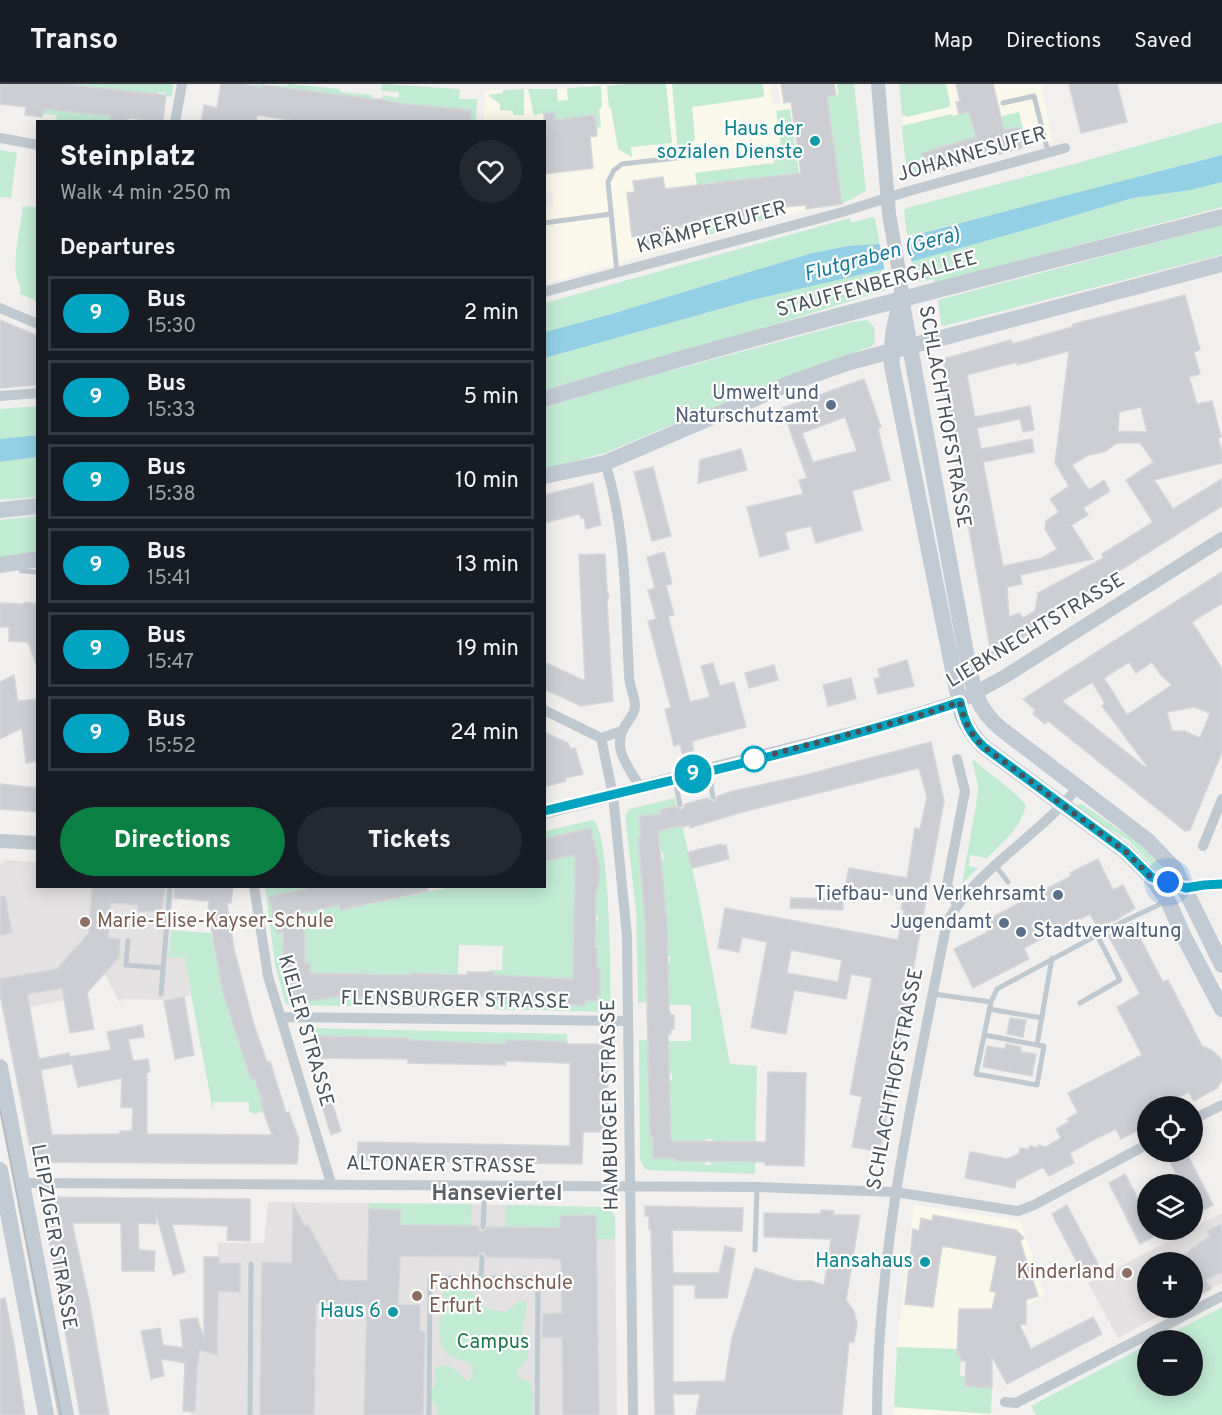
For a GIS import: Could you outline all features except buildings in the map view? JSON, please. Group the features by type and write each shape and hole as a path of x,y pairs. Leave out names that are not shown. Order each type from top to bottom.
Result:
{"main road":[{"name":"STAUFFENBERGALLEE","path":"546,398 901,291 1222,217"},
{"path":"546,476 605,463 793,382 860,359 1222,264"},
{"name":"SCHLACHTHOFSTRASSE","path":"901,291 967,698"},
{"name":"SCHLACHTHOFSTRASSE","path":"901,291 891,351 967,698"},
{"path":"0,510 36,506"},
{"path":"0,565 36,559"},
{"path":"967,698 981,708 989,719 1147,840 1175,869 1222,964"},
{"path":"967,698 966,724 976,740 1125,851 1151,877 1168,901 1222,1009"},
{"name":"LEIPZIGER STRASSE","path":"0,1067 66,1415"},
{"name":"LEIPZIGER STRASSE","path":"1,1180 46,1415"}],"street":[{"path":"175,120 182,84"},
{"path":"878,84 889,214 901,291"},
{"path":"0,138 36,145"},
{"name":"JOHANNESUFER","path":"888,198 1065,148"},
{"name":"KRÄMPFERUFER","path":"546,291 888,198"},
{"path":"0,308 36,323"},
{"path":"0,396 36,393"},
{"path":"605,463 623,550 629,679 635,702 635,711 618,741 619,751 640,787"},
{"name":"LIEBKNECHTSTRASSE","path":"546,812 889,724 967,698 1222,539"},
{"path":"546,711 601,738 622,731"},
{"name":"HAMBURGER STRASSE","path":"601,738 613,795 627,936 633,1415"},
{"path":"957,759 965,791 947,885 957,905"},
{"name":"SCHLACHTHOFSTRASSE","path":"877,1415 878,1340 895,1192 947,922 957,905 995,865 1063,806 1077,788"},
{"path":"1203,846 1222,799"},
{"path":"0,841 36,843"},
{"path":"1151,877 1186,888"},
{"path":"1168,901 1186,888 1222,884"},
{"name":"KIELER STRASSE","path":"254,888 268,976 331,1183"},
{"name":"FLENSBURGER STRASSE","path":"281,1017 628,1021"},
{"path":"1203,1114 1222,1105"},
{"name":"ALTONAER STRASSE","path":"22,1183 758,1187 895,1192 1018,1211 1034,1205 1137,1150"},
{"path":"1005,1402 1016,1402 1222,1296"}],"lane":[{"path":"1003,103 1034,96 1048,152"},
{"path":"617,273 608,182 611,174 622,164 703,155"},
{"path":"546,223 611,214"},
{"path":"21,572 36,572"},
{"path":"709,770 713,797"},
{"path":"675,778 680,805"},
{"path":"995,865 1008,882"},
{"path":"161,994 170,888"},
{"path":"984,1035 1044,1046 1037,1085 976,1074 984,1035 990,1006 997,989 1118,924 1168,901"},
{"path":"1080,1003 1120,980 1097,935"},
{"path":"128,941 126,965 163,968"},
{"path":"1037,1045 1052,958"},
{"path":"933,994 1042,1018"},
{"path":"483,1227 485,1185"},
{"path":"755,1250 758,1187"},
{"path":"481,1278 482,1257"},
{"path":"250,1415 251,1264"},
{"path":"429,1415 430,1278 538,1278 537,1415"}],"shaded area":[{"path":"625,84 770,84 773,104 781,103 778,84 854,84 866,191 842,204 784,215 546,284 546,206 553,205 552,191 546,192 546,120 483,120 485,90 557,89","holes":["782,152 798,173 697,184 696,173 774,163"]},
{"path":"899,84 1044,84 1041,89 1053,141 1022,148 1016,118 904,137"},
{"name":"Marie-Elise-Kayser-Schule","path":"5,860 36,862 36,888 174,888 168,956 184,957 191,995 167,1000 123,999 120,1002 104,974 64,1000 3,1013 0,994 0,865"},
{"name":"Fachhochschule Erfurt","path":"268,1202 609,1208 615,1215 617,1415 191,1415 194,1349 217,1353 218,1243 264,1243"},
{"path":"914,1205 1021,1221 1045,1296 1026,1305 1026,1324 1023,1331 989,1350 897,1347"},
{"name":"Kinderland","path":"1222,1213 1222,1283 1203,1293 1203,1252 1147,1252 1170,1240 1203,1240 1203,1223"},
{"name":"Kinderland","path":"1137,1257 1137,1318 1155,1318 1118,1338 1088,1283"},
{"path":"894,1407 991,1414 1001,1415 894,1415"}],"green space":[{"path":"61,84 173,84 172,97 158,92 158,94"},
{"path":"241,84 287,86 288,84 340,89 340,92 372,95 372,99 262,86 262,88"},
{"path":"382,84 460,89 459,99 477,99 476,120 471,120 471,110 402,104 383,100 383,95 398,98 399,92 381,91"},
{"path":"666,84 672,143 631,147 632,157 618,149 611,108 609,108 607,86"},
{"path":"672,84 763,84 764,97 692,107 695,137 690,150 678,152"},
{"path":"837,84 854,84 866,191 842,204 827,97 838,95"},
{"path":"899,84 946,84 949,107 907,117 902,115"},
{"path":"601,86 602,108 599,109 601,127 596,128 594,115 556,120 554,112 534,115 528,89 557,89 558,101 568,100 567,88"},
{"path":"524,89 524,115 513,115 513,111 500,110 500,104 488,95 503,93 503,90"},
{"path":"43,109 111,116 110,120 56,120 57,115 43,114"},
{"path":"790,109 799,173 697,185 695,173 774,163 773,153 782,152 776,111"},
{"path":"969,112 973,123 1019,112 1027,147 1022,148 1017,127 922,153 926,174 912,175 906,159 902,126"},
{"path":"1222,122 1222,155 907,236 904,211 906,208"},
{"path":"0,150 17,153 11,198 0,197"},
{"path":"1222,182 1222,207 935,283 933,279 919,282 915,279 911,261 1133,198 1191,190"},
{"path":"23,206 36,207 36,301 20,294 16,270"},
{"path":"772,209 773,213 784,211 784,215 709,235 708,225 679,228 679,219 733,213 733,218 744,212"},
{"path":"872,217 875,219 880,244 848,246 812,253 546,332 546,303 850,218 851,223"},
{"path":"1222,225 1222,255 941,325 938,300"},
{"path":"881,270 886,290 546,390 546,358 752,300"},
{"path":"867,320 874,327 875,342 872,346 778,380 605,453 546,469 546,407 616,385"},
{"path":"36,406 36,435 0,439 0,409"},
{"path":"36,457 36,497 0,500 0,462"},
{"path":"36,516 36,552 0,559 0,520"},
{"path":"972,759 1026,805 1016,828 987,858 970,855 969,866 978,868 962,884 977,799 978,786"},
{"path":"675,798 677,806 660,810 661,814 639,816 647,1002 638,1003 636,911 625,816 629,809"},
{"path":"1082,804 1139,843 1168,874 1161,874 1128,840 1097,822 1076,806"},
{"path":"593,820 599,830 606,877 611,1010 604,1012 488,1009 488,999 494,997 507,1000 560,1001 560,1003 585,1005 585,1001 597,1001 597,995 600,995 600,968 596,968 596,921 598,921 598,916 596,915 596,890 600,869 591,829 546,839 546,831"},
{"path":"682,825 698,894 730,1064 757,1066 755,1174 650,1170 645,1169 640,1160 639,1040 648,1040 650,1136 653,1136 653,1158 705,1161 705,1165 711,1165 713,1139 671,1141 669,1081 672,1080 672,1074 669,1073 669,1041 691,1041 691,1005 668,1005 670,956 667,956 661,860 664,859 658,831"},
{"path":"574,855 576,869 573,967 577,982 566,978 489,975 489,970 502,970 503,946 459,945 458,974 322,973 310,978 310,963 305,963 304,927 295,915 339,905 340,910 446,888 546,888 546,861"},
{"path":"265,888 312,888 269,897 277,933 282,932 283,962 287,969 287,990 301,996 301,1000 321,1000 321,998 327,999 328,997 410,999 411,995 455,996 455,998 461,998 461,1008 288,1005 285,1002 275,965"},
{"path":"171,930 211,933 223,993 251,1078 254,1078 264,1106 282,1099 285,1105 254,1114 249,1111 249,1102 213,1102 213,1111 184,957 168,957"},
{"path":"313,1028 567,1034 567,1042 506,1040 506,1044 408,1040 408,1038 314,1036"},
{"path":"369,1203 472,1204 471,1226 400,1225 400,1210 369,1209"},
{"path":"506,1205 606,1207 614,1216 615,1239 597,1239 596,1215 561,1216 560,1228 505,1227"},
{"name":"Campus","path":"452,1285 472,1290 480,1304 493,1310 505,1312 523,1300 527,1304 522,1334 528,1346 528,1356 517,1371 520,1378 531,1383 532,1415 437,1415 438,1409 430,1398 431,1390 436,1384 434,1374 436,1367 450,1367 467,1381 473,1373 471,1364 446,1352 440,1338 440,1319 452,1304 443,1296 444,1289"},
{"path":"1222,1307 1222,1415 1036,1415 1031,1406 1137,1350 1137,1396 1203,1396 1203,1330 1177,1330"},
{"path":"897,1347 957,1349 957,1355 961,1355 960,1376 965,1376 965,1386 992,1388 991,1414 894,1407"}],"water":[{"name":"Flutgraben (Gera)","path":"1222,155 1222,182 1191,190 1133,198 881,270 752,300 546,358 546,332 812,253 848,246 880,244"},
{"path":"36,435 36,457 0,462 0,439"}],"pier":[{"path":"907,233 912,264 885,272 879,241"}],"tram line":[{"path":"0,1110 61,1415"}],"bus line":[{"name":"9","path":"546,810 911,718 960,702 962,715 976,740 1125,851 1151,877 1186,888 1222,884"}],"place":[{"name":"Haus der sozialen Dienste","path":"815,141"},
{"name":"Umwelt und Naturschutzamt","path":"831,405"},
{"name":"Tiefbau- und Verkehrsamt","path":"1058,895"},
{"name":"Marie-Elise-Kayser-Schule","path":"85,922"},
{"name":"Jugendamt","path":"1004,923"},
{"name":"Stadtverwaltung","path":"1021,932"},
{"name":"Hansahaus","path":"925,1262"},
{"name":"Kinderland","path":"1127,1273"},
{"name":"Fachhochschule Erfurt","path":"417,1296"},
{"name":"Haus 6","path":"393,1312"}],"district":[{"name":"Hanseviertel","path":"497,1194"}],"route":[{"path":"754,759 911,718 960,702 962,715 970,732 984,747 1125,851 1151,877 1168,882"}]}
